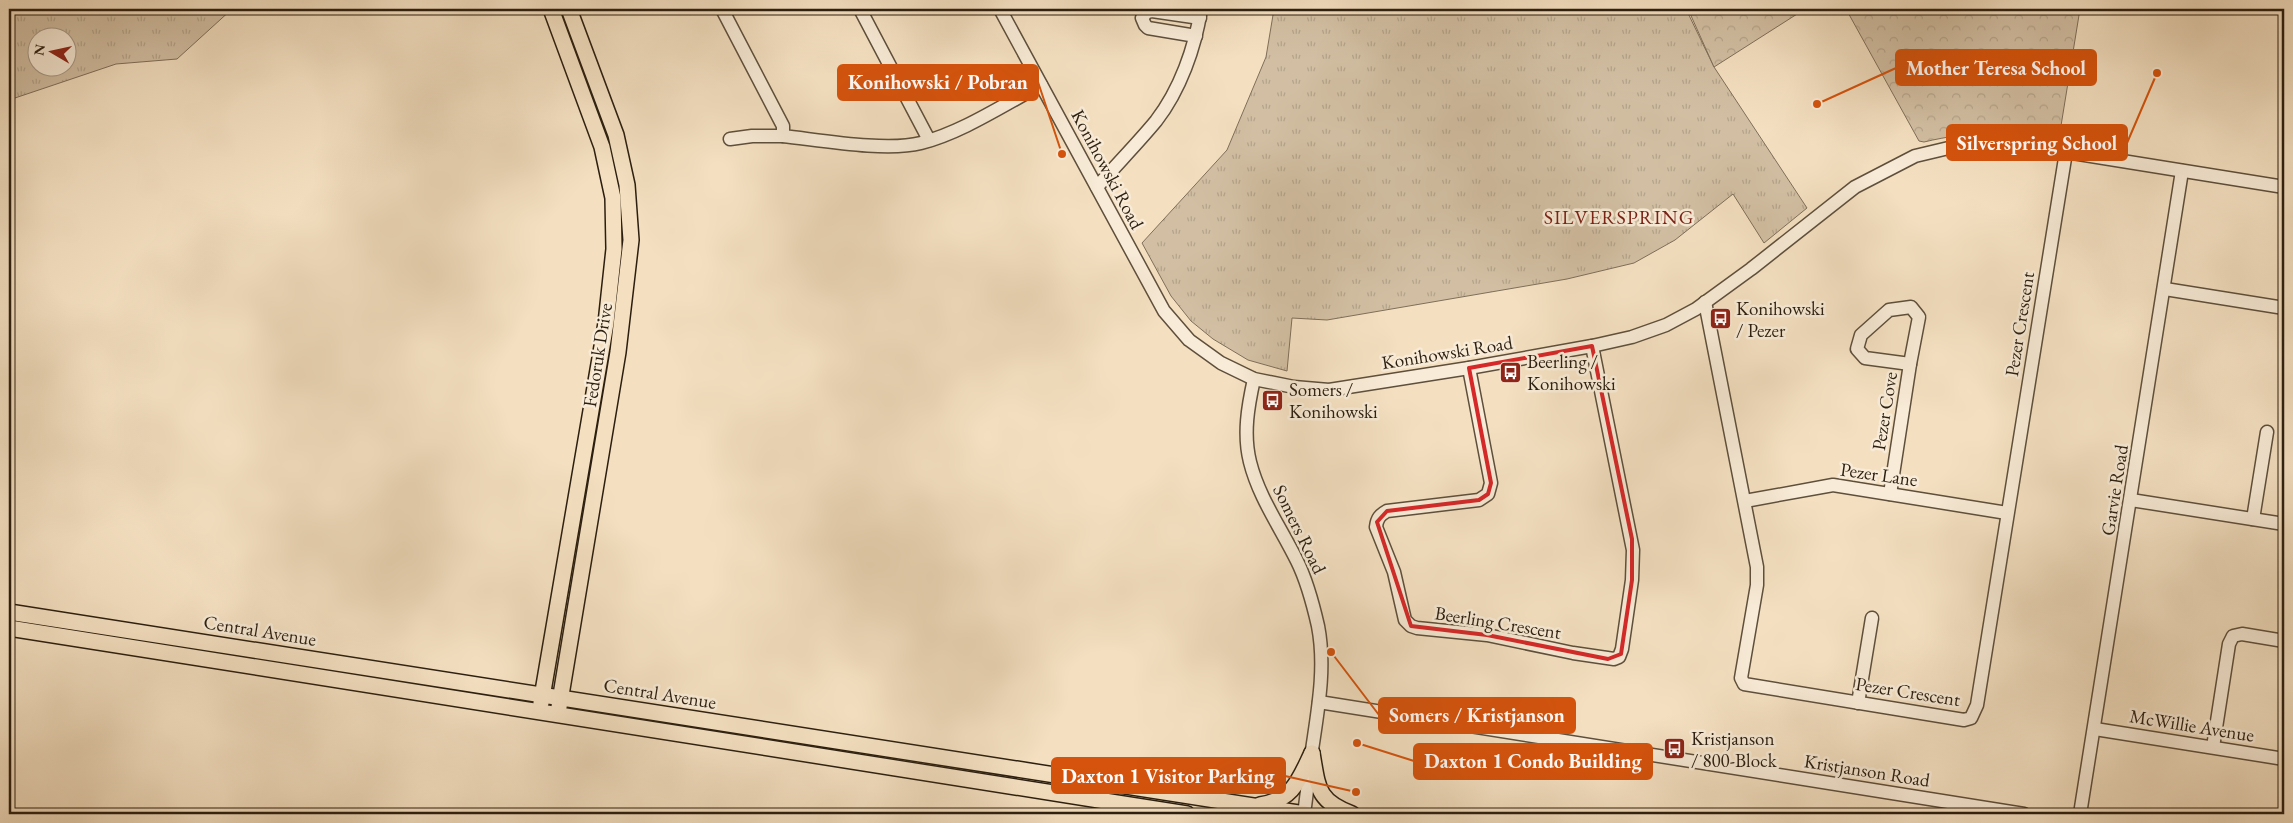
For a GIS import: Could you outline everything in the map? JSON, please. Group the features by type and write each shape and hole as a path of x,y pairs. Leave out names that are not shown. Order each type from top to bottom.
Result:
{"main road":[{"name":"Fedoruk Drive","path":"540,711 606,323 614,249 613,198 602,147 551,9"},
{"name":"Fedoruk Drive","path":"558,714 618,352 631,240 627,185 616,135 570,9"},
{"name":"Central Avenue","path":"9,612 543,694 1008,770 1304,814"},
{"name":"Central Avenue","path":"9,628 540,711 1006,787 1187,814"},
{"path":"1255,806 1269,804 1287,796 1300,778 1312,753"},
{"path":"1312,753 1322,794 1331,805 1352,814"}],"street":[{"path":"722,9 783,126 783,136"},
{"path":"860,9 929,140"},
{"name":"Konihowski Road","path":"1000,9 1164,311 1189,340 1221,363 1254,379 1294,387 1329,390 1469,368 1592,346 1632,337 1666,325 1705,302 1855,187 1915,156 1957,146 1995,142 2284,187"},
{"path":"1097,187 1156,121 1166,106 1190,55 1196,36 1201,13 1152,11 1142,18 1144,25 1148,28 1196,36"},
{"path":"730,139 752,136 783,136 896,147 944,136 1041,85"},
{"name":"Pezer Crescent","path":"1705,302 1745,500 1757,576 1741,678 1744,684 1964,720 1971,718 1974,714 2066,152"},
{"name":"Garvie Road","path":"2080,814 2165,289 2182,170"},
{"path":"2165,289 2284,308"},
{"name":"Pezer Cove","path":"1890,494 1919,317 1911,306 1889,310 1861,335 1857,349 1865,358 1910,364"},
{"name":"Beerling Crescent","path":"1469,368 1491,483 1488,494 1480,500 1387,511 1378,518 1376,527 1394,572 1405,620 1411,626 1417,628 1487,635 1573,653 1614,659 1619,657 1622,650 1632,580 1633,550 1592,346"},
{"name":"Somers Road","path":"1254,379 1248,408 1247,442 1249,461 1262,496 1298,561 1307,583 1318,627 1321,651 1319,702 1304,814"},
{"path":"2253,519 2267,432"},
{"name":"Pezer Lane","path":"1745,500 1833,485 2007,513"},
{"path":"2131,500 2284,524"},
{"path":"1858,703 1872,618"},
{"path":"2213,747 2229,644 2233,636 2242,634 2284,641"},
{"name":"Kristjanson Road","path":"1319,702 2024,814"},
{"name":"McWillie Avenue","path":"2095,729 2284,759"}],"highlighted area":[{"path":"1592,346 1632,539 1632,580 1621,654 1608,659 1487,635 1411,626 1377,522 1387,511 1479,500 1488,494 1491,483 1469,368"}],"green space":[{"path":"9,9 232,9 177,59 116,64 78,77 78,28 28,28 28,78 74,78 9,100"},
{"path":"1274,9 1686,9 1714,67 1807,208 1764,243 1733,194 1675,240 1634,263 1567,279 1327,320 1292,318 1287,371 1248,360 1213,339 1191,321 1171,296 1142,243 1227,150 1266,57"},
{"path":"1688,9 1805,9 1714,67"},
{"path":"1846,9 2080,9 2059,138 2042,135 1992,133 1941,138 1924,142 1919,141"}],"place":[{"name":"Silverspring School","path":"2157,73"},
{"name":"Mother Teresa School","path":"1817,104"},
{"name":"Konihowski / Pobran","path":"1062,154"},
{"name":"Konihowski / Pezer","path":"1720,319"},
{"name":"Beerling / Konihowski","path":"1511,372"},
{"name":"Somers / Konihowski","path":"1273,400"},
{"name":"Somers / Kristjanson","path":"1331,652"},
{"name":"Daxton 1 Condo Building","path":"1357,743"},
{"name":"Kristjanson / 800-Block","path":"1675,749"},
{"name":"Daxton 1 Visitor Parking","path":"1356,792"}],"district":[{"name":"SILVERSPRING","path":"1619,217"}]}
